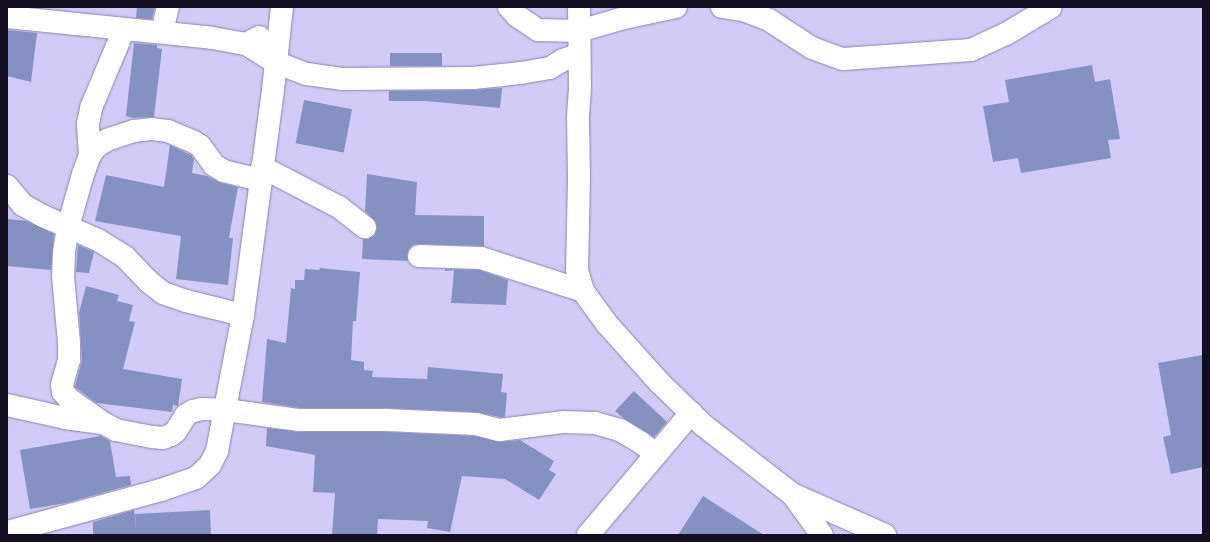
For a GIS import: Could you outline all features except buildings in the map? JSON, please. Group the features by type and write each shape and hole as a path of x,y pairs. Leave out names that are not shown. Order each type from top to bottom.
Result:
{"street":[{"path":"162,32 168,7"},
{"path":"509,7 517,16 538,30 579,31 624,18 676,7"},
{"path":"579,7 578,55 580,88 578,117 579,178 577,270 583,291 607,324 691,413 731,448 792,494 885,535"},
{"path":"722,7 746,11 769,20 812,48 842,59 971,50 1006,34 1051,7"},
{"path":"246,44 264,34 281,14"},
{"path":"7,532 161,490 196,478 210,465 217,451 243,315 273,90 281,14"},
{"path":"7,17 162,32 246,44 275,62 307,74 342,79 465,78 535,71 550,68 563,60 578,55"},
{"path":"90,155 88,124 91,108 124,29"},
{"path":"365,227 340,207 261,173 224,172 214,165 200,146 168,131 152,129 134,131 107,140 96,147 90,155 68,227 63,276 69,360 62,385 64,392 68,399 103,423 116,430 134,435 163,438 176,431 186,415 193,411 226,410 299,420 386,420 476,424 499,430 564,422 595,423 620,430 656,454"},
{"path":"7,186 24,205 43,216 98,240 124,256 149,282 163,293 186,301 243,315"},
{"path":"419,256 482,258 583,291"},
{"path":"7,405 65,418 103,423"},
{"path":"588,535 691,413"},
{"path":"792,494 822,535"}]}
